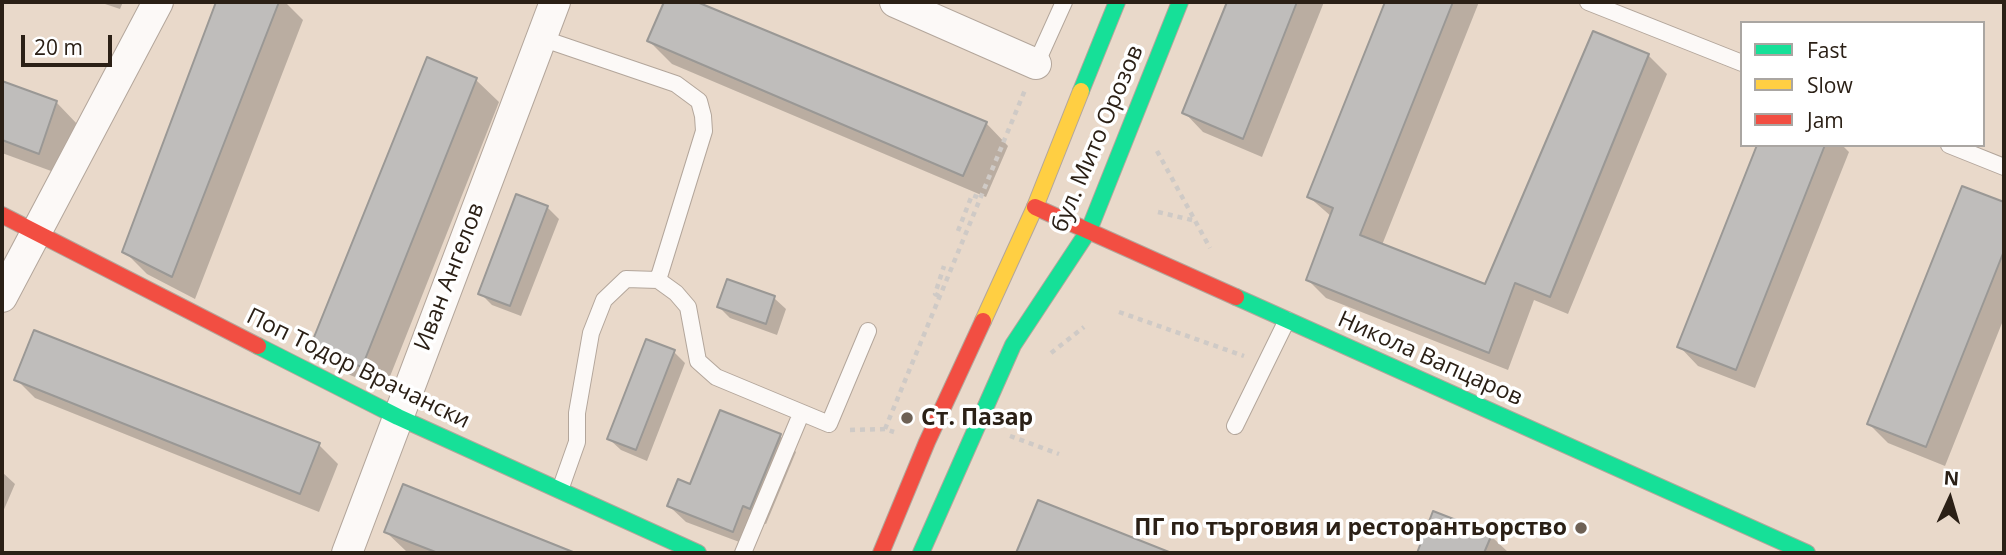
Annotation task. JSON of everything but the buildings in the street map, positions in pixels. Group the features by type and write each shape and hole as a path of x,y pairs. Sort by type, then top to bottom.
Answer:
{"street":[{"path":"2,297 158,2"},
{"name":"Иван Ангелов","path":"346,553 555,2"},
{"path":"895,2 1036,64"},
{"name":"бул. Мито Орозов","path":"881,553 927,442 1035,207 1117,2"},
{"name":"бул. Мито Орозов","path":"921,553 1013,345 1089,230 1180,2"},
{"name":"Никола Вапцаров","path":"1035,207 1807,553"},
{"name":"Поп Тодор Врачански","path":"2,215 398,416 698,553"}],"lane":[{"path":"1036,64 1064,2"},
{"path":"1588,2 1740,62"},
{"path":"541,38 676,84 699,101 704,131 658,280"},
{"path":"1954,147 2004,167"},
{"path":"560,490 577,442 577,413 591,333 604,300 626,279 658,280 676,293 688,307 698,361 716,377 829,424 868,331"},
{"path":"1235,426 1287,320"},
{"path":"743,553 801,414"}],"path":[{"path":"829,424 862,431 885,429 1036,64"},
{"path":"1156,141 1157,154 1213,254"},
{"path":"958,231 972,195 980,198"},
{"path":"1158,212 1196,221"},
{"path":"939,296 935,294 944,265"},
{"path":"1119,312 1265,364"},
{"path":"1052,352 1084,327"},
{"path":"978,425 1059,454"}],"traffic: fast":[{"path":"1081,91 1117,2"},
{"path":"921,553 1013,345 1089,230 1180,2"},
{"path":"1236,297 1807,553"},
{"path":"258,346 398,417 698,553"}],"traffic: slow":[{"path":"983,321 1035,207 1081,91"}],"traffic: jam":[{"path":"1035,207 1236,297"},
{"path":"2,215 258,346"},
{"path":"881,553 927,442 983,321"}],"place":[{"name":"Ст. Пазар","path":"907,418"},
{"name":"ПГ по търговия и ресторантьорство","path":"1581,528"}]}
